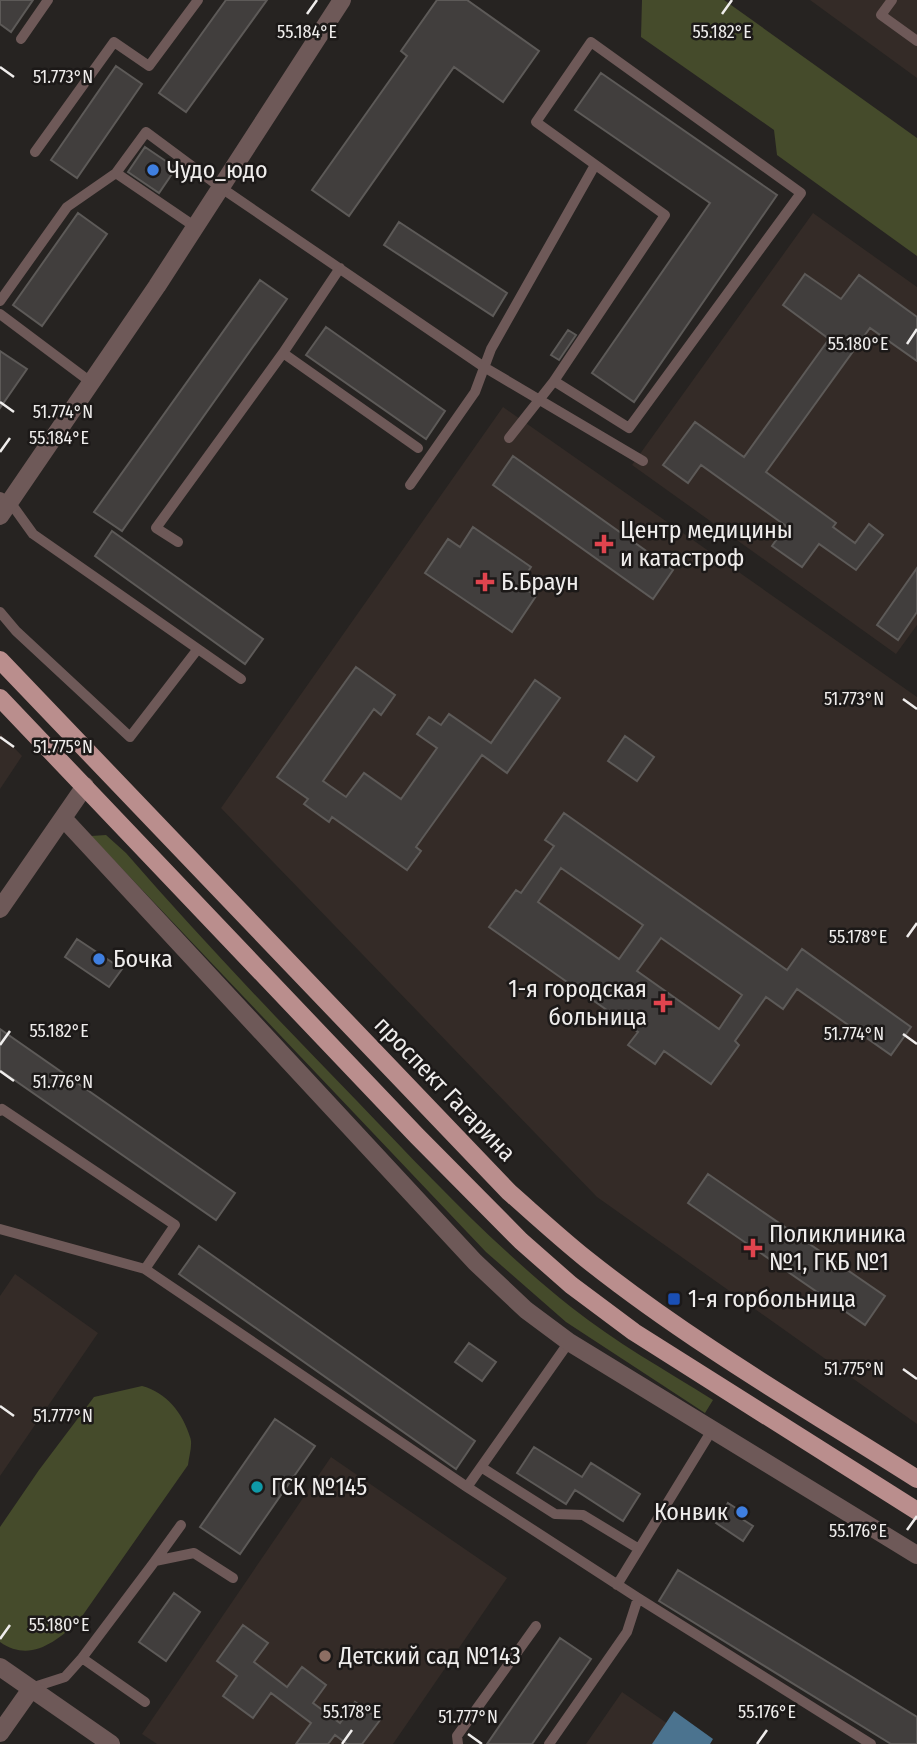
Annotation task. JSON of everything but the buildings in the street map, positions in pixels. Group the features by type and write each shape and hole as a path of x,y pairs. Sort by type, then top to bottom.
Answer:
{"main road":[{"name":"проспект Гагарина","path":"0,660 509,1192 584,1258 664,1317 917,1479"},
{"path":"0,698 417,1136 521,1241 571,1285 635,1332 917,1511"}],"street":[{"path":"3,505 92,383 342,0"},
{"path":"0,909 85,786"},
{"path":"63,818 475,1262 526,1310 569,1342 917,1555"},
{"path":"0,1667 111,1744"},
{"path":"0,1733 31,1689"}],"lane":[{"path":"21,39 48,0"},
{"path":"36,152 114,42 149,66 198,0"},
{"path":"892,0 881,15 917,41"},
{"path":"509,438 554,381 665,215 536,122 591,42 802,193 629,428 554,381"},
{"path":"0,301 67,207 116,173 146,132 220,187 484,367 643,461"},
{"path":"410,485 475,392 491,349 595,165"},
{"path":"116,173 194,226"},
{"path":"178,542 156,528 283,353 340,268"},
{"path":"0,314 92,383"},
{"path":"283,353 418,448"},
{"path":"3,505 33,534 241,679"},
{"path":"0,612 16,631 130,737 198,650"},
{"path":"0,1111 2,1109 175,1225 145,1269"},
{"path":"0,1228 145,1269 467,1487 617,1585 871,1744"},
{"path":"467,1487 569,1342"},
{"path":"617,1585 712,1430"},
{"path":"481,1467 555,1514 583,1515 639,1549"},
{"path":"31,1689 65,1677 181,1525"},
{"path":"155,1561 194,1553 233,1578"},
{"path":"549,1744 628,1632 638,1598"},
{"path":"458,1744 457,1736 536,1626"},
{"path":"82,1658 145,1702"}],"shaded area":[{"path":"810,0 917,0 917,78"},
{"path":"813,213 917,287 917,625 896,654 632,465"},
{"name":"1-я городская больница","path":"503,407 917,697 917,1424 597,1197 221,808"},
{"path":"0,733 22,756 0,789"},
{"path":"15,1274 98,1333 0,1476 0,1296"},
{"name":"Детский сад №143","path":"331,1457 507,1578 393,1744 157,1744 142,1734"},
{"path":"622,1692 697,1744 586,1744"}],"green space":[{"path":"642,0 724,0 917,138 917,256 777,155 774,130 641,37"},
{"path":"106,835 126,853 298,1040 487,1234 588,1320 713,1400 705,1413 566,1322 486,1252 91,836"},
{"path":"142,1386 166,1398 183,1420 191,1440 188,1465 78,1622 42,1647 22,1651 11,1648 0,1642 0,1527 94,1397"}],"water":[{"path":"674,1711 713,1739 710,1744 652,1744"}],"place":[{"name":"Чудо_юдо","path":"153,170"},
{"name":"Центр медицины и катастроф","path":"604,544"},
{"name":"Б.Браун","path":"485,582"},
{"name":"Бочка","path":"99,959"},
{"name":"1-я городская больница","path":"663,1003"},
{"name":"Поликлиника №1, ГКБ №1","path":"753,1248"},
{"name":"1-я горбольница","path":"674,1299"},
{"name":"ГСК №145","path":"257,1487"},
{"name":"Конвик","path":"742,1512"},
{"name":"Детский сад №143","path":"325,1656"}]}
